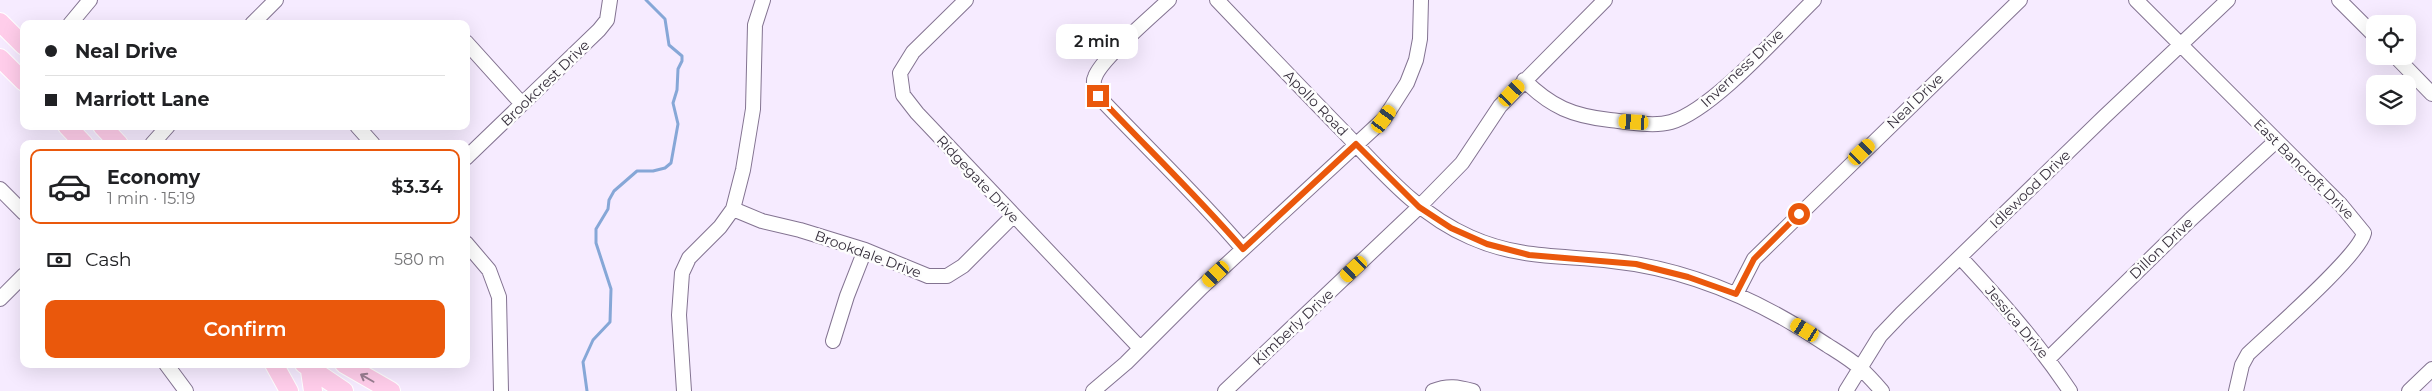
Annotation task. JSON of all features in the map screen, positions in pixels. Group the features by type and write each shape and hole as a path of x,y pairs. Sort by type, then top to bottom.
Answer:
{"main road":[{"path":"0,22 20,42"},
{"path":"0,58 20,78"},
{"path":"71,130 80,140"},
{"path":"106,130 114,140"},
{"path":"276,368 289,391"},
{"path":"308,368 313,391"},
{"path":"311,368 337,389"},
{"path":"331,368 337,389"},
{"path":"350,368 368,380 391,391"}],"street":[{"path":"73,20 90,0"},
{"path":"257,20 276,0"},
{"name":"Brookcrest Drive","path":"470,154 599,30 608,20 610,0"},
{"path":"684,391 679,314 682,273 689,258 720,227 732,209 743,170 753,109 755,25 763,0"},
{"name":"Ridgegate Drive","path":"966,0 913,52 900,72 903,95 917,113 1013,216 1140,348"},
{"path":"1169,0 1113,53 1095,77 1094,88 1098,96 1217,219 1243,249"},
{"name":"Apollo Road","path":"1217,0 1419,207 1463,234 1510,251 1558,258 1636,264 1688,277 1736,294 1785,318 1860,367 1882,391"},
{"path":"1093,391 1384,119 1407,83 1420,39 1421,0"},
{"name":"Kimberly Drive","path":"1224,391 1419,207 1462,163 1500,106 1605,0"},
{"name":"Inverness Drive","path":"1524,80 1541,97 1566,112 1592,118 1645,123 1670,122 1696,110 1718,93 1814,0"},
{"name":"Neal Drive","path":"1736,294 1754,259 2020,0"},
{"name":"East Bancroft Drive","path":"2136,0 2341,205 2364,233 2362,242 2328,278 2248,354 2242,365 2236,391"},
{"name":"Idlewood Drive","path":"1846,391 1880,336 2228,0"},
{"path":"2339,0 2366,27"},
{"path":"470,46 522,104"},
{"path":"2404,65 2432,94"},
{"path":"156,140 164,130"},
{"path":"361,130 369,140"},
{"name":"Dillon Drive","path":"2048,358 2190,220 2276,141"},
{"path":"0,189 20,209"},
{"name":"Brookdale Drive","path":"732,209 762,221 800,230 865,250 928,276 947,276 963,266 1013,216"},
{"path":"470,248 489,270 498,297 501,391"},
{"path":"834,341 847,296 865,250"},
{"name":"Jessica Drive","path":"1960,257 2005,305 2048,358 2070,391"},
{"path":"0,299 20,280"},
{"path":"169,368 186,391"},
{"path":"2409,391 2432,369"},
{"path":"1433,391 1445,386 1472,391"}],"waterway":[{"path":"587,391 583,362 593,340 610,322 611,289 596,243 596,229 608,209 609,200 614,191 637,171 653,171 665,168 671,163 678,124 673,103 682,56 669,45 665,19 646,0"}],"route":[{"path":"1098,96 1217,219 1243,249 1356,144 1419,207 1451,228 1487,244 1529,255 1636,264 1688,277 1736,294 1746,271 1754,259 1799,214"}]}
